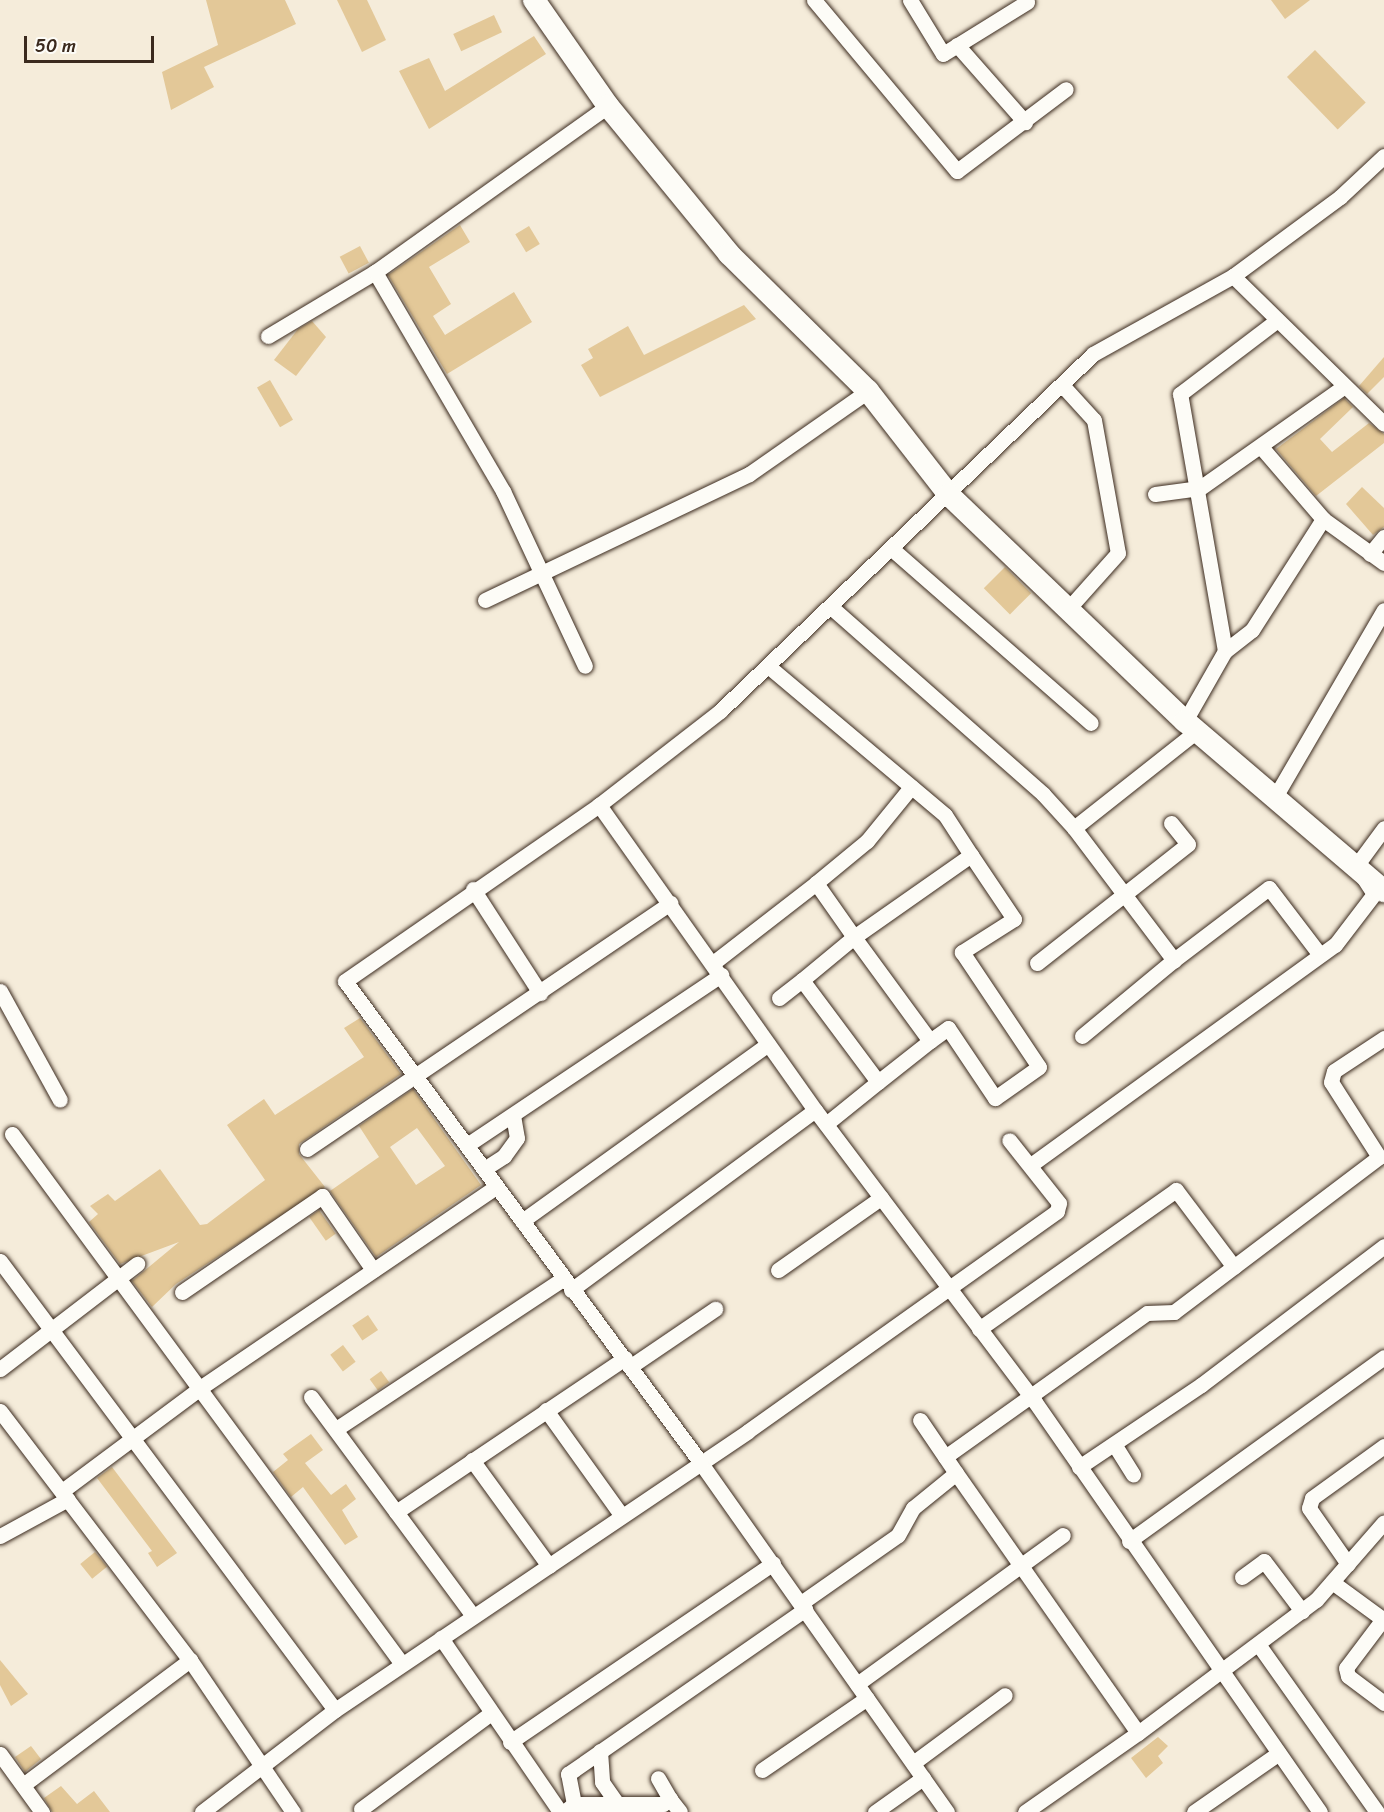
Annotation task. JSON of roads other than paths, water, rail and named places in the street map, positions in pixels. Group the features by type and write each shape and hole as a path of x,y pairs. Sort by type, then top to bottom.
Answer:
{"street":[{"path":"534,0 608,106 729,254 868,391 948,495 1191,726 1384,891"},
{"path":"813,0 957,171 1066,89"},
{"path":"910,0 943,54 1026,2"},
{"path":"957,45 1025,122"},
{"path":"268,336 375,272 608,106"},
{"path":"947,1812 773,1563 628,1362 567,1284 468,1145 345,981 473,889 599,805 768,666 1093,354 1233,276 1340,197 1384,156"},
{"path":"375,272 543,569 585,666"},
{"path":"1233,276 1343,387 1384,424"},
{"path":"1225,651 1200,488 1180,394 1276,321"},
{"path":"1062,385 1094,420 1118,553 1068,609"},
{"path":"1155,494 1200,488 1262,448 1343,387"},
{"path":"485,600 543,569 749,474 868,391"},
{"path":"1262,448 1323,519 1384,563"},
{"path":"1074,828 1191,726 1225,651 1252,630 1323,519"},
{"path":"1370,554 1384,537"},
{"path":"892,549 1091,723"},
{"path":"831,607 1043,794 1074,828 1174,960"},
{"path":"1275,797 1384,610"},
{"path":"768,666 945,815 1014,919 962,952 1039,1067 995,1098 948,1028 826,1124"},
{"path":"468,1145 717,969 867,842 911,787"},
{"path":"599,805 671,903 815,1110 949,1284 979,1329 1032,1398 1320,1812"},
{"path":"1037,963 1188,844 1171,823"},
{"path":"1356,866 1384,828"},
{"path":"779,998 854,937 971,855"},
{"path":"1032,1164 1320,955 1374,894 1356,866"},
{"path":"816,883 930,1041"},
{"path":"1082,1036 1174,960 1269,888 1320,955"},
{"path":"473,889 540,993"},
{"path":"307,1149 417,1077 671,903"},
{"path":"802,980 878,1082"},
{"path":"0,991 60,1100"},
{"path":"945,1457 1032,1398 1147,1313 1174,1312 1382,1159 1331,1082 1334,1071 1384,1038"},
{"path":"522,1221 768,1044"},
{"path":"336,1430 567,1284 815,1110"},
{"path":"484,1169 504,1156 517,1138 513,1115"},
{"path":"12,1134 402,1664"},
{"path":"202,1812 335,1710 701,1463 949,1284 1057,1211 1059,1203 1032,1164 1009,1140"},
{"path":"0,1536 65,1495 200,1388 496,1187"},
{"path":"979,1329 1176,1190 1234,1267"},
{"path":"182,1292 322,1196 373,1270"},
{"path":"778,1270 881,1198"},
{"path":"1080,1467 1384,1246"},
{"path":"0,1262 335,1710"},
{"path":"0,1369 137,1264"},
{"path":"396,1512 546,1410 715,1310"},
{"path":"1129,1540 1384,1357"},
{"path":"311,1397 473,1616"},
{"path":"546,1410 622,1516"},
{"path":"0,1411 190,1660 293,1812"},
{"path":"920,1420 1138,1733"},
{"path":"1114,1444 1133,1474"},
{"path":"1348,1564 1309,1508 1312,1498 1384,1446"},
{"path":"472,1460 549,1566"},
{"path":"566,1809 568,1774 898,1536 913,1508 956,1473"},
{"path":"1025,1812 1138,1733 1302,1611 1381,1532"},
{"path":"857,1684 1063,1534"},
{"path":"1242,1577 1264,1561 1302,1611"},
{"path":"510,1742 773,1563"},
{"path":"1332,1582 1384,1619 1346,1668 1348,1676 1384,1703"},
{"path":"441,1638 510,1742 566,1809"},
{"path":"1258,1644 1377,1812"},
{"path":"23,1785 190,1660"},
{"path":"913,1763 1005,1695"},
{"path":"762,1770 867,1698"},
{"path":"361,1809 490,1714"},
{"path":"600,1751 602,1782 619,1806"},
{"path":"1194,1812 1279,1753"},
{"path":"0,1754 42,1812"},
{"path":"658,1778 680,1812"},
{"path":"875,1812 923,1778"},
{"path":"566,1809 619,1806 670,1799"}]}
